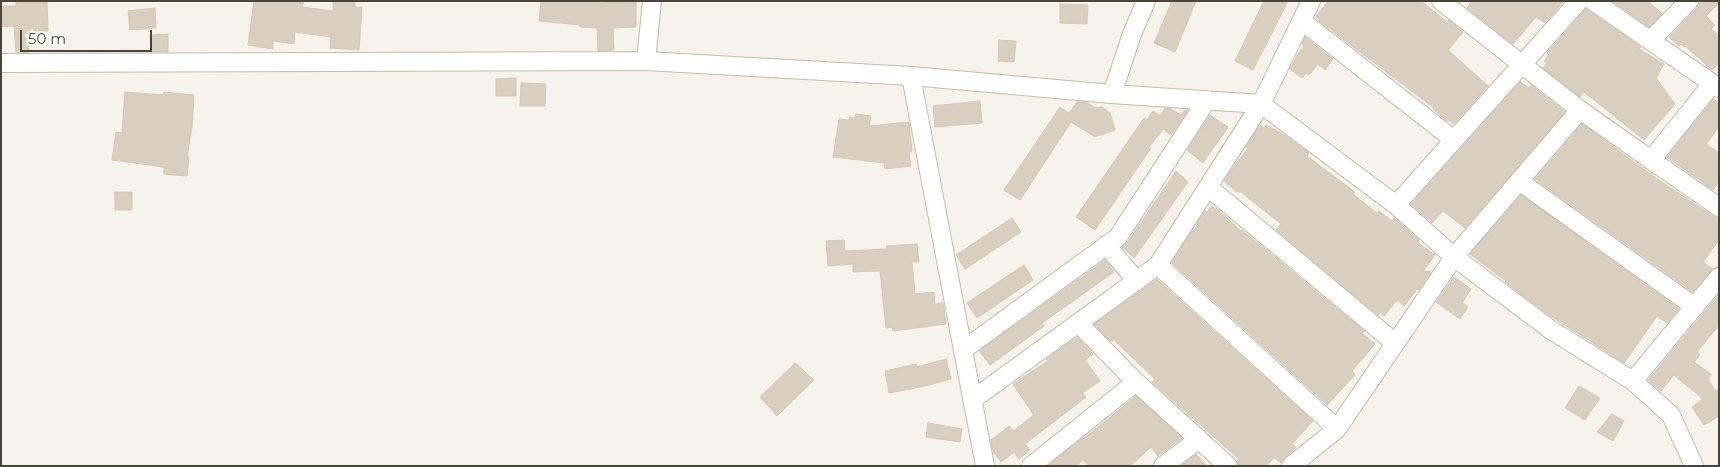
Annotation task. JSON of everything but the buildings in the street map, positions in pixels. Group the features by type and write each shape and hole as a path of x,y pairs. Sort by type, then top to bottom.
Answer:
{"street":[{"path":"646,61 652,1"},
{"path":"1112,94 1132,34 1146,1"},
{"path":"972,400 1158,265 1261,104 1311,1"},
{"path":"1441,1 1580,110 1719,207"},
{"path":"1396,205 1579,1"},
{"path":"1593,1 1717,87 1651,160"},
{"path":"1651,40 1689,1"},
{"path":"1302,22 1454,140"},
{"path":"1,63 646,61 911,76 1112,94 1261,104 1396,205 1454,257 1551,330 1633,381 1671,416 1694,466"},
{"path":"911,76 985,466"},
{"path":"963,350 1118,237 1207,100"},
{"path":"1291,466 1337,429 1454,257 1580,110"},
{"path":"1519,181 1695,307"},
{"path":"1208,187 1395,343"},
{"path":"1106,245 1136,280"},
{"path":"1158,265 1337,429"},
{"path":"1633,381 1719,277"},
{"path":"1078,323 1136,382 1228,466"},
{"path":"1031,466 1136,382"},
{"path":"1164,466 1199,439"}]}
